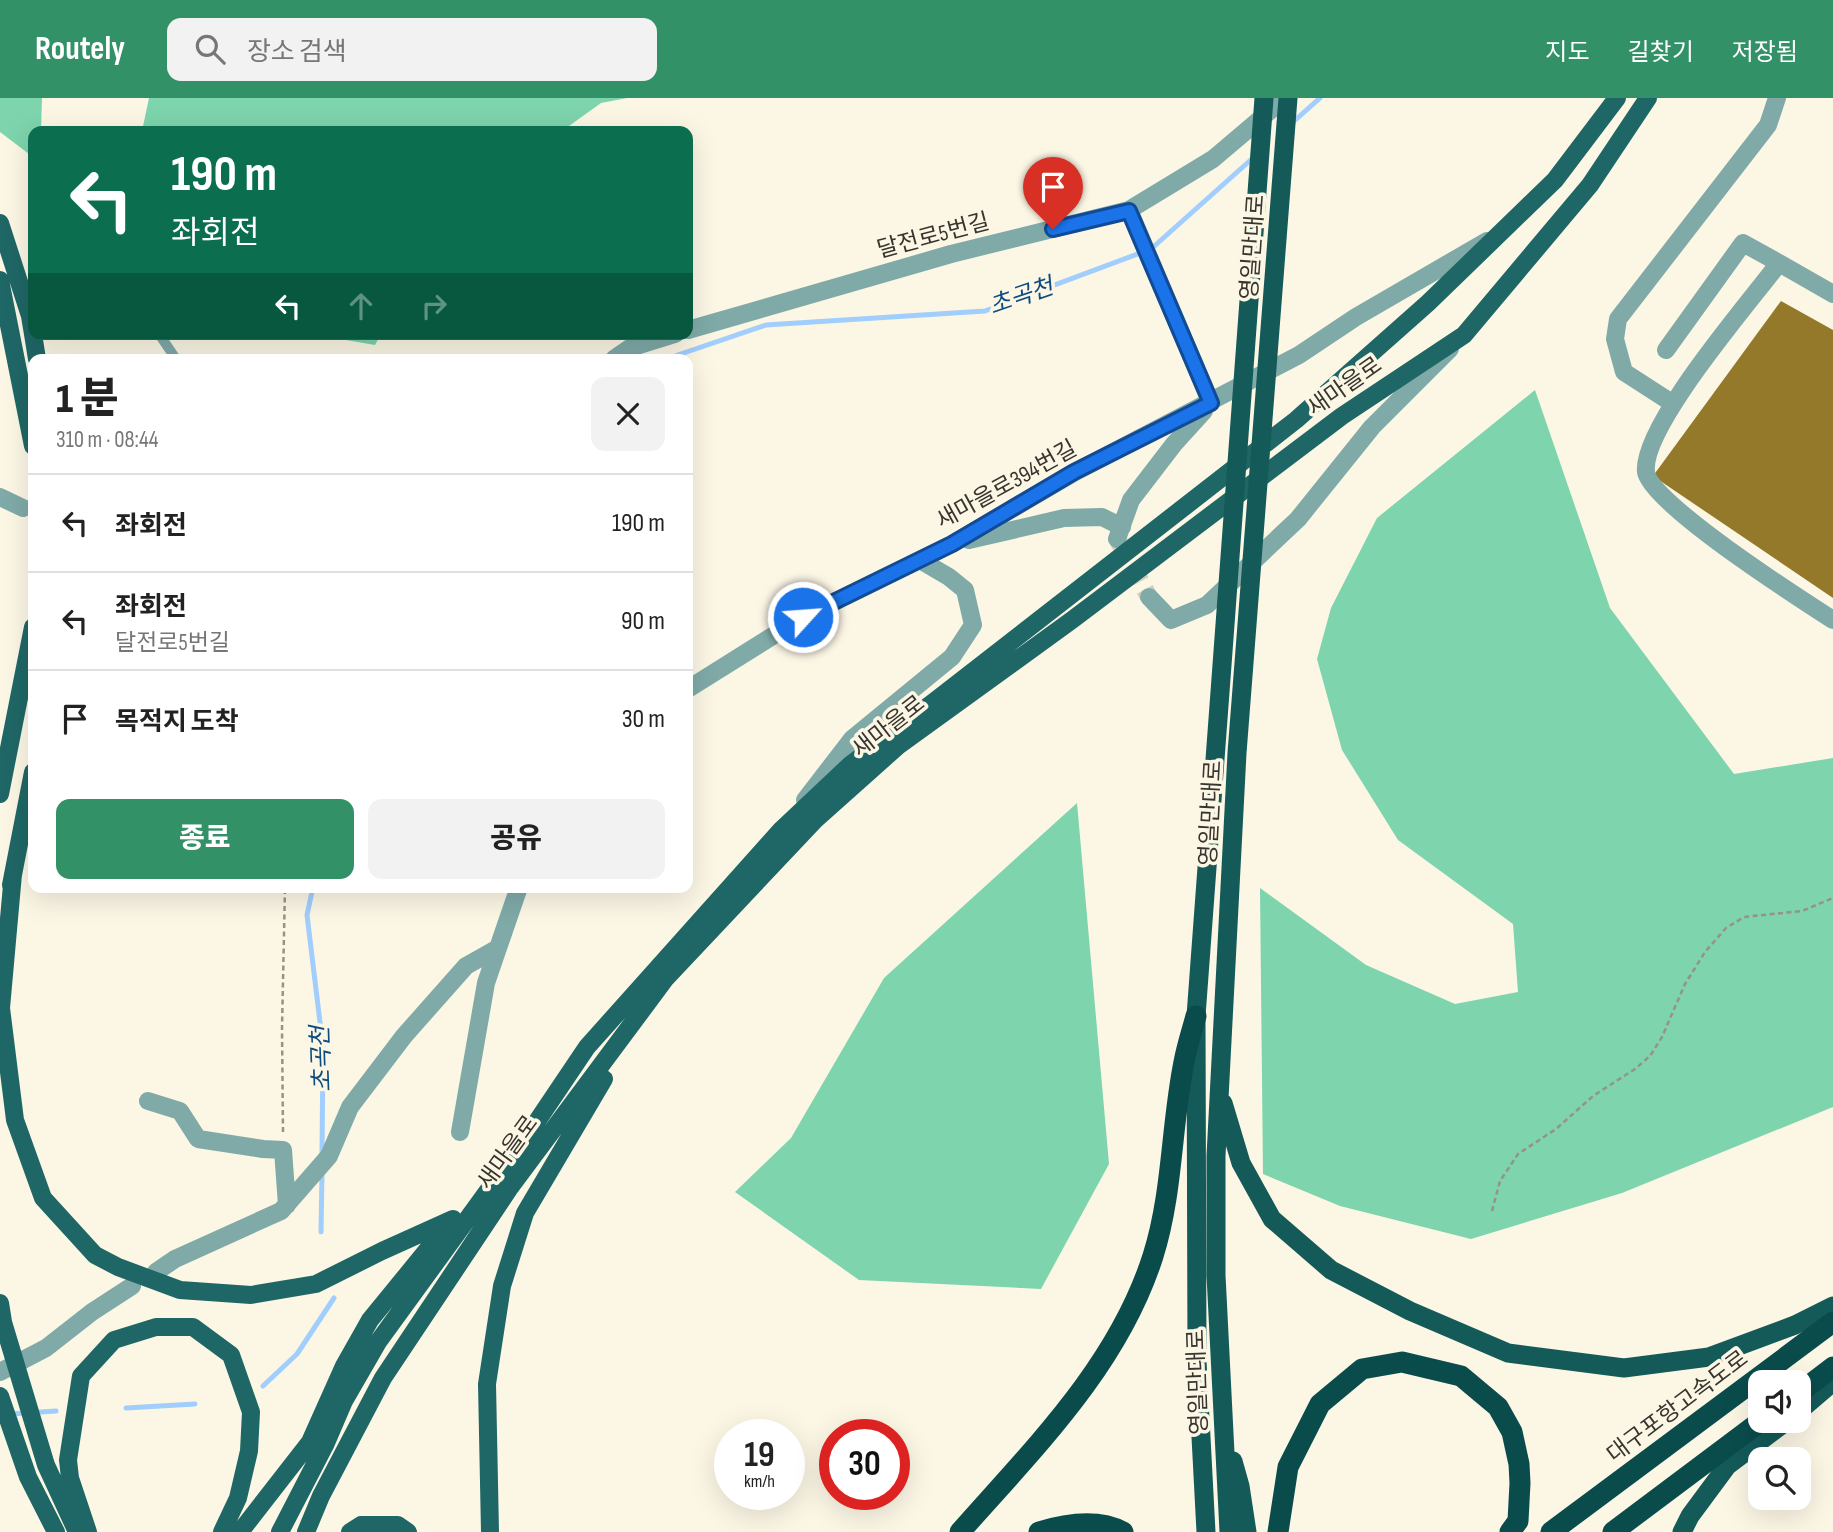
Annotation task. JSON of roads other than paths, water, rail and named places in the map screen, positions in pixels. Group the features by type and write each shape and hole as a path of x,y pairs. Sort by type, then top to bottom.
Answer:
{"highway":[{"name":"영일만대로","path":"1206,1532 1197,1361 1196,1016 1264,98"},
{"name":"영일만대로","path":"1229,1532 1216,1275 1216,1156 1237,753 1286,98"},
{"path":"960,1532 1064,1414 1092,1376 1129,1312 1153,1256 1165,1205 1184,1062 1196,1016"},
{"path":"1219,1090 1241,1163 1272,1219 1331,1270 1410,1311 1508,1353 1624,1368 1709,1357 1795,1325 1833,1306"},
{"name":"대구포항고속도로","path":"1551,1532 1833,1322"},
{"path":"1278,1532 1288,1467 1320,1404 1362,1369 1402,1362 1461,1376 1498,1407 1512,1432 1519,1464 1518,1521 1510,1532"},
{"path":"1811,1384 1833,1367"},
{"path":"1811,1401 1833,1382"},
{"path":"1223,1428 1240,1486 1247,1532"},
{"path":"1613,1532 1748,1431"},
{"path":"1682,1532 1690,1516 1727,1466 1771,1433"},
{"path":"1039,1532 1089,1523 1123,1532"}],"main road":[{"name":"새마을로","path":"280,1532 326,1443 344,1401 378,1342 519,1148 587,1047 781,830 850,765 1296,420 1428,303 1555,180 1618,98"},
{"name":"새마을로","path":"306,1532 321,1496 383,1377 509,1189 666,978 815,820 898,746 1072,620 1342,416 1464,335 1590,185 1648,98"},
{"path":"0,223 28,310"},
{"path":"0,281 28,421"},
{"path":"0,794 28,652"},
{"path":"0,961 28,798"},
{"path":"13,874 1,1008 15,1120 43,1198 95,1255 118,1267 180,1290 251,1295 316,1284 453,1219"},
{"path":"490,1532 487,1384 506,1274 525,1213 666,978"},
{"path":"240,1532 310,1442 344,1366 370,1320 453,1219 519,1148"},
{"path":"0,1303 46,1465 77,1532"},
{"path":"88,1532 70,1478 68,1460 81,1376 114,1340 156,1328 193,1327 231,1355 251,1412 249,1451 238,1498 222,1532"},
{"path":"0,1396 28,1477 56,1532"},
{"path":"350,1532 361,1525 398,1525 408,1532"}],"street":[{"name":"달전로5번길","path":"693,329 951,254 1129,211 1213,159 1286,98"},
{"path":"1672,403 1624,372 1615,340 1618,319 1768,125 1777,98"},
{"path":"952,544 1064,518 1102,517 1119,533 1131,500 1174,444 1211,403 1129,211"},
{"name":"새마을로394번길","path":"693,686 798,620 952,544 1074,472 1299,355 1356,317 1493,238"},
{"path":"1666,350 1744,243 1833,294"},
{"path":"1779,263 1672,403 1648,450 1646,474 1661,497 1781,588 1833,620"},
{"path":"1149,597 1171,620 1206,604 1298,519 1372,427 1464,335"},
{"path":"621,354 630,348 656,340"},
{"path":"0,497 23,508"},
{"path":"781,830 852,739 953,657 973,625 965,590 920,559"},
{"path":"460,1132 486,983 517,893"},
{"path":"156,1272 175,1259 281,1211 329,1156 350,1107 404,1036 466,966 498,948"},
{"path":"148,1101 180,1111 198,1139 283,1150 287,1205"},
{"path":"0,1372 46,1348 92,1312 132,1286"}],"waterway":[{"name":"초곡천","path":"1293,122 1320,98"},
{"name":"초곡천","path":"681,354 766,325 985,311 1151,249 1254,157"},
{"name":"초곡천","path":"312,893 307,915 323,1047 322,1156"},
{"name":"초곡천","path":"321,1232 322,1173"},
{"path":"263,1386 297,1354 334,1298"},
{"path":"126,1408 195,1404"},
{"path":"10,1414 56,1411"}],"tunnel":[{"path":"1119,542 1149,597"}]}
